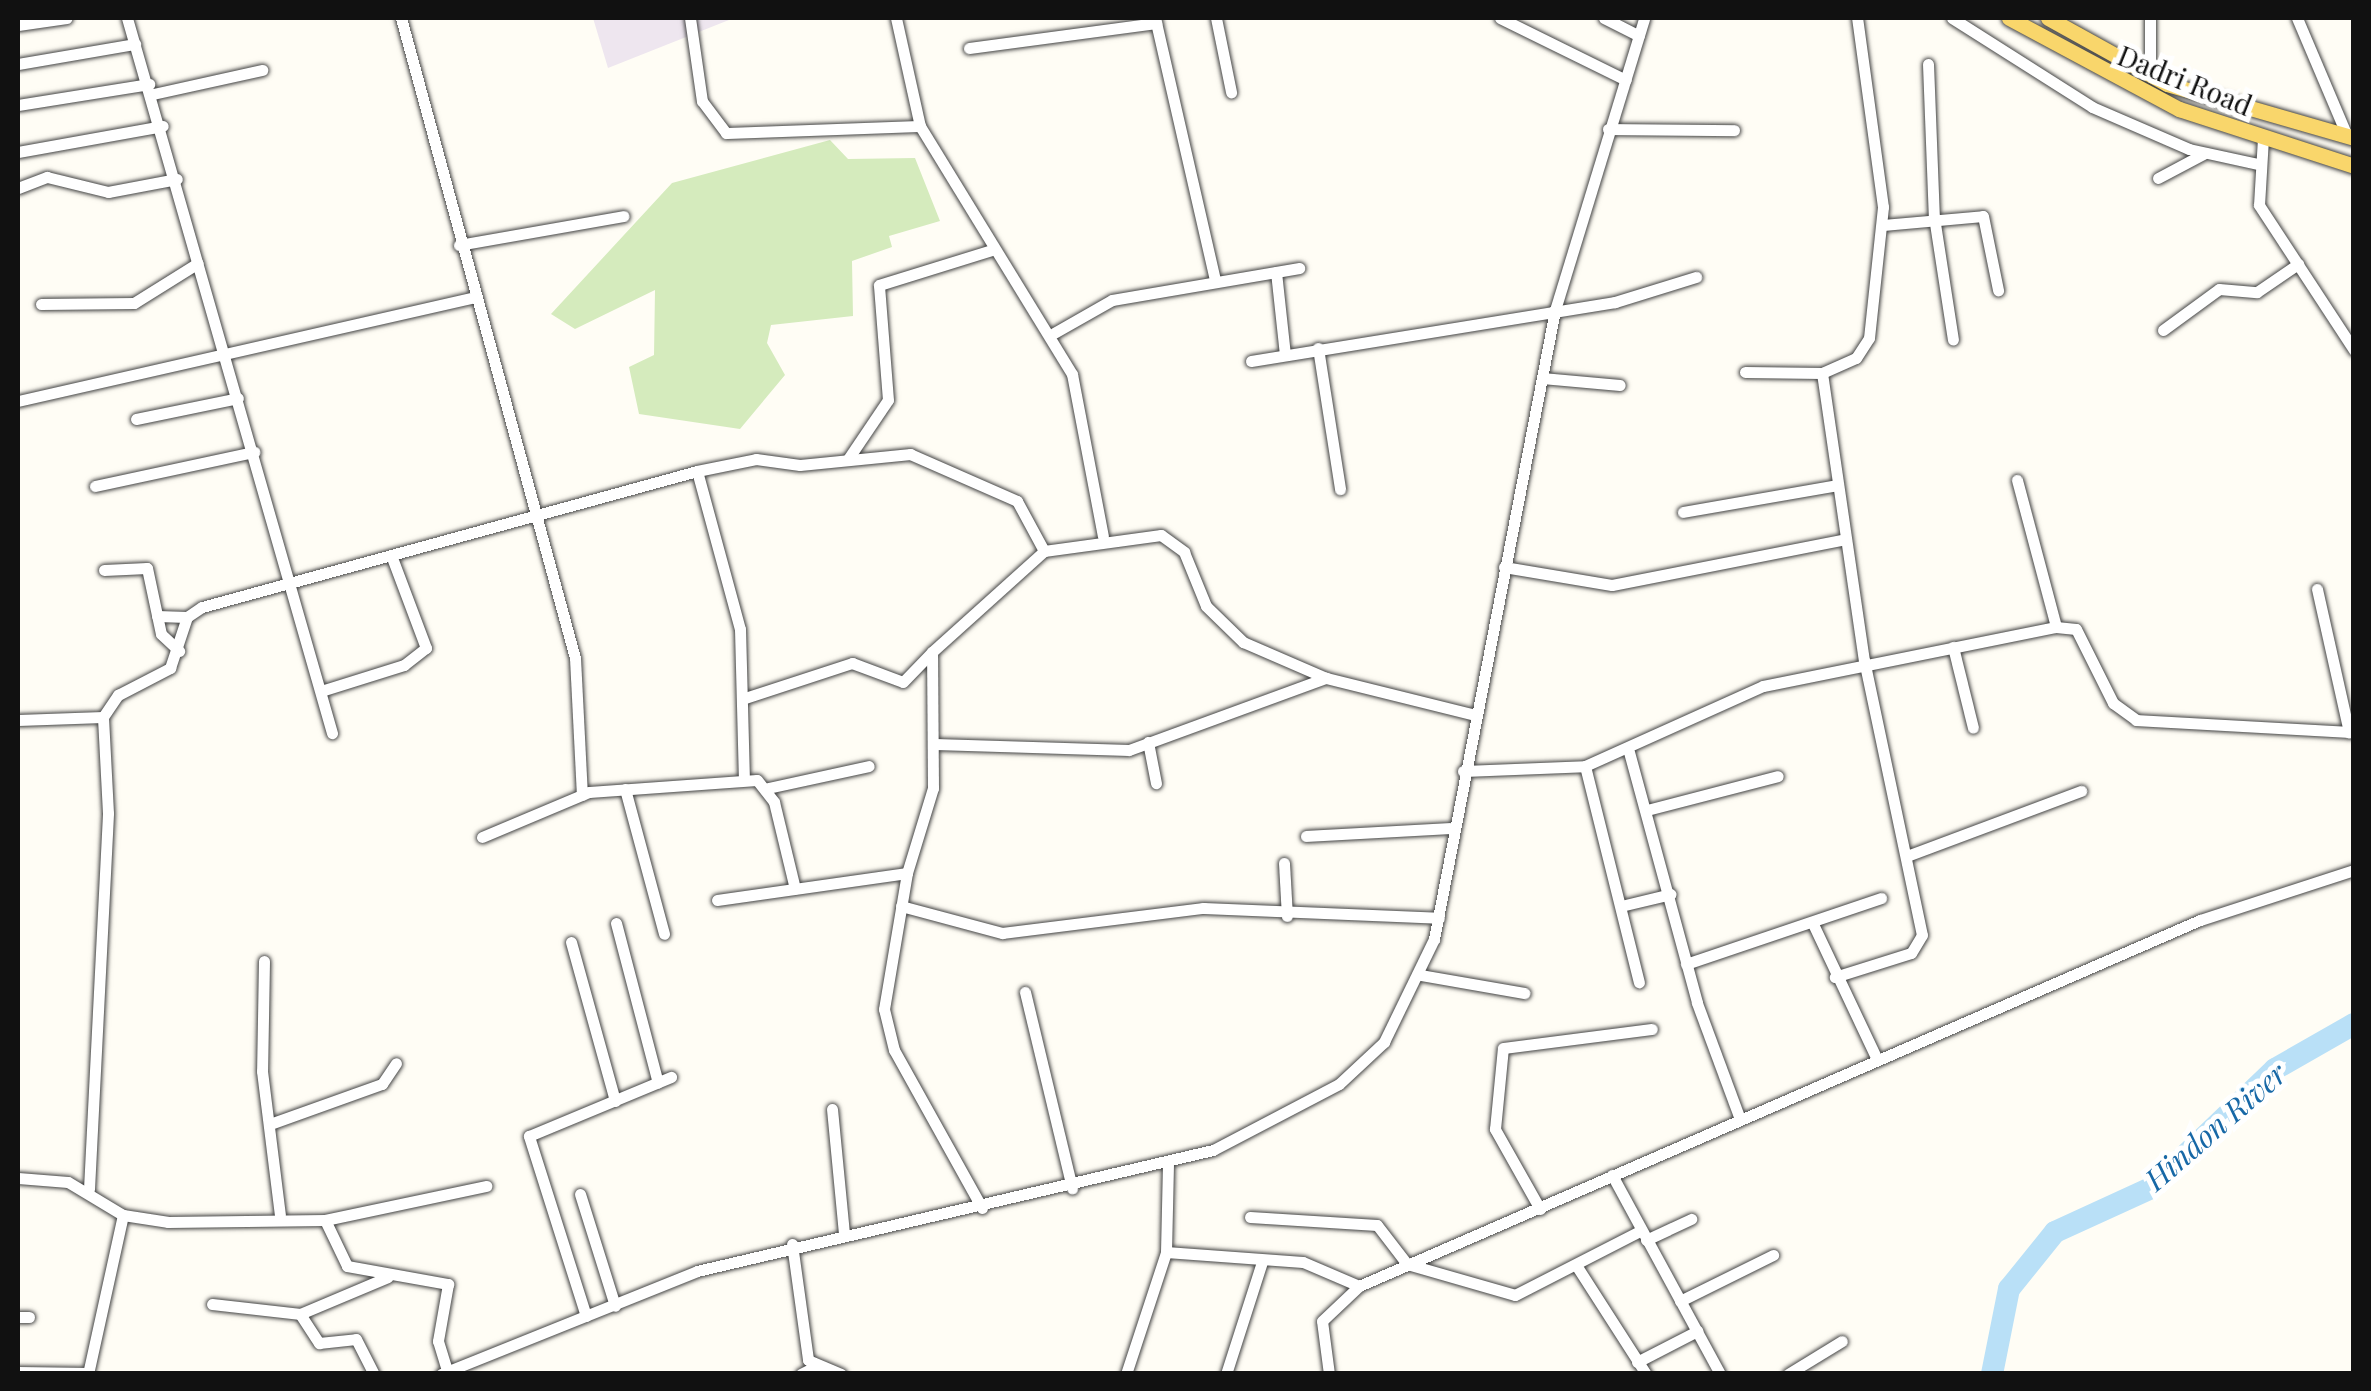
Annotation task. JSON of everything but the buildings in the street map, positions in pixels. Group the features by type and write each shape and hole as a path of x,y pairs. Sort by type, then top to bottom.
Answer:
{"main road":[{"name":"Dadri Road","path":"2009,18 2107,77 2263,138 2354,166"},
{"name":"Dadri Road","path":"2048,18 2150,75 2350,137"}],"street":[{"path":"18,25 67,18"},
{"path":"127,18 163,126 332,732"},
{"path":"401,18 471,298 575,658 582,795"},
{"path":"690,18 702,100 726,133 920,126"},
{"path":"896,18 920,126 994,249 1054,332 1080,407 1103,536"},
{"path":"1216,18 1231,92"},
{"path":"1500,18 1626,80"},
{"path":"1604,18 1640,36"},
{"path":"325,1220 347,1266 448,1284 438,1342 444,1372 586,1316 792,1244 982,1208 1168,1164 1260,1130 1339,1084 1384,1042 1421,974 1439,918 1450,828 1555,310 1644,18"},
{"path":"1745,372 1822,373 1856,358 1869,338 1883,226 1858,18"},
{"path":"1952,18 2092,106 2205,153 2258,164"},
{"path":"2150,18 2150,75"},
{"path":"2298,18 2350,137"},
{"path":"969,48 1155,20 1215,279"},
{"path":"18,64 136,44"},
{"path":"1928,64 1934,216 1953,340"},
{"path":"18,106 262,70"},
{"path":"18,143 18,152 163,126"},
{"path":"1608,129 1734,130"},
{"path":"2263,138 2258,164 2259,205 2354,350"},
{"path":"2158,178 2205,153"},
{"path":"18,188 47,177 108,192 177,179"},
{"path":"459,245 623,216"},
{"path":"1883,226 1934,216 1984,216 1998,290"},
{"path":"848,459 888,400 879,285 994,249"},
{"path":"41,304 134,303 198,262"},
{"path":"2164,330 2218,289 2257,292 2298,264"},
{"path":"1054,332 1112,300 1215,279 1299,268"},
{"path":"1276,272 1284,355"},
{"path":"1251,361 1555,310 1696,278"},
{"path":"18,400 471,298"},
{"path":"1318,348 1340,488"},
{"path":"1822,373 1864,660 1907,856 1920,946 1835,977"},
{"path":"1542,378 1620,385"},
{"path":"136,419 238,398"},
{"path":"95,486 254,452"},
{"path":"158,616 186,617 391,554 536,522 697,471 756,459 910,454 973,475 1017,501 1044,551"},
{"path":"697,471 740,629 746,698 744,780"},
{"path":"2017,480 2056,626"},
{"path":"1682,512 1837,485"},
{"path":"746,698 852,663 903,682 1044,551 1103,536 1172,540 1228,633 1326,678 1475,715"},
{"path":"1504,567 1612,585 1846,539"},
{"path":"321,692 424,652 391,554"},
{"path":"104,570 147,568 163,640 178,651"},
{"path":"1463,771 1585,766 1629,752 1763,686 1864,660 2056,626 2076,629 2112,703 2136,720 2351,732 2316,589"},
{"path":"89,1189 108,813 103,716 118,696 159,679 178,651 186,617"},
{"path":"1954,646 1973,728"},
{"path":"932,652 933,788 907,873 886,1029 982,1208"},
{"path":"935,744 1114,752 1326,678"},
{"path":"18,720 103,716"},
{"path":"1148,742 1156,783"},
{"path":"1629,752 1671,894 1686,964 1740,1119"},
{"path":"482,836 582,795 744,780 768,788 868,766"},
{"path":"1585,766 1640,982"},
{"path":"1647,810 1778,776"},
{"path":"768,788 795,889"},
{"path":"625,790 664,934"},
{"path":"1907,856 2081,791"},
{"path":"1306,836 1450,828"},
{"path":"1284,863 1287,916"},
{"path":"1327,1372 1322,1321 1359,1286 1876,1057 2200,920 2354,870"},
{"path":"717,900 907,873"},
{"path":"1620,906 1671,894"},
{"path":"1686,964 1814,926 1882,898"},
{"path":"901,906 1002,932 1160,910 1439,918"},
{"path":"586,1316 526,1143 665,1080 616,923"},
{"path":"1814,926 1876,1057"},
{"path":"570,942 615,1101"},
{"path":"264,960 270,1124 280,1216"},
{"path":"1421,974 1524,992"},
{"path":"1025,992 1072,1188"},
{"path":"1540,1209 1495,1129 1503,1048 1652,1028"},
{"path":"270,1124 374,1088 396,1063"},
{"path":"832,1109 844,1234"},
{"path":"1132,1372 1166,1252 1168,1164"},
{"path":"1612,1175 1720,1374"},
{"path":"18,1178 89,1189 123,1215 168,1222 280,1216 325,1220 486,1186"},
{"path":"580,1194 615,1306"},
{"path":"18,1372 88,1373 123,1215"},
{"path":"1250,1217 1377,1225 1407,1264 1516,1295 1643,1235 1691,1220"},
{"path":"792,1244 815,1367"},
{"path":"1166,1252 1337,1270 1359,1286"},
{"path":"1680,1302 1773,1254"},
{"path":"1226,1374 1262,1262"},
{"path":"1576,1265 1646,1374"},
{"path":"212,1304 300,1314 391,1276"},
{"path":"300,1314 319,1344 356,1339 374,1374"},
{"path":"1637,1362 1696,1331"},
{"path":"1788,1374 1842,1341"},
{"path":"802,1374 815,1367 841,1374"}],"shaded area":[{"path":"593,18 734,18 608,68"}],"green space":[{"path":"830,140 848,159 915,158 940,221 889,236 892,247 852,261 853,316 771,325 767,343 785,375 740,429 639,414 629,367 654,355 655,290 575,329 551,314 672,183"}],"waterway":[{"name":"Hindon River","path":"1992,1374 2009,1289 2055,1232 2151,1188 2275,1069 2354,1024"}]}
